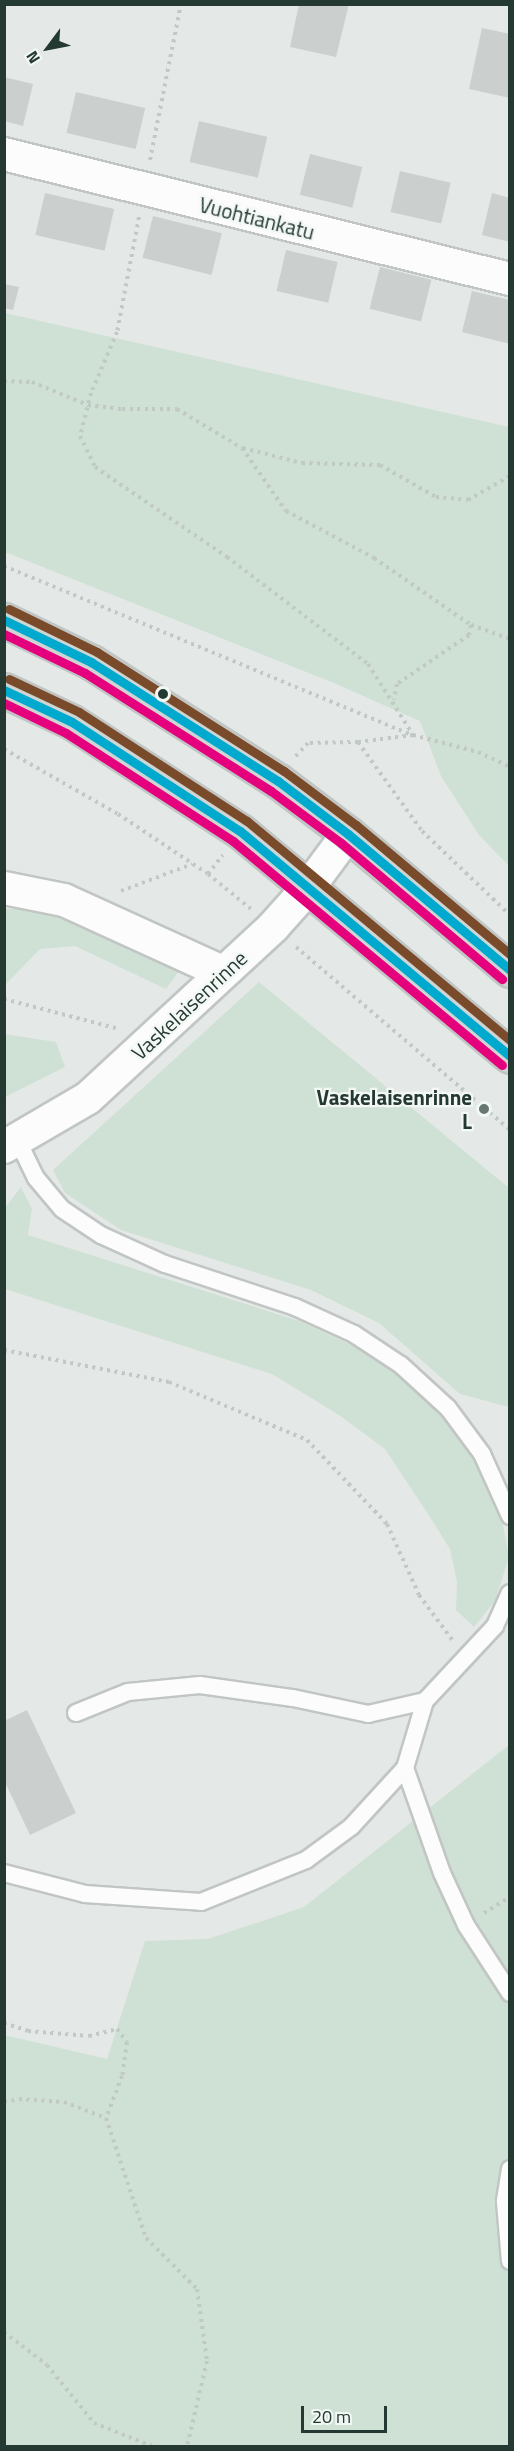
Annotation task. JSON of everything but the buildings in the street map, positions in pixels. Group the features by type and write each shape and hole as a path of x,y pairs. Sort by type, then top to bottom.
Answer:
{"main road":[{"path":"4,620 91,662 278,781 348,834 510,970"},
{"path":"4,690 72,722 240,831 510,1056"}],"street":[{"name":"Vuohtiankatu","path":"4,154 144,191 510,279"},
{"name":"Vaskelaisenrinne","path":"11,1144 88,1098 154,1038 308,888 348,834"},
{"path":"4,888 64,900 222,972"}],"lane":[{"path":"11,1144 36,1179 62,1209 101,1234 165,1264 295,1307 354,1334 401,1365 448,1408 482,1454 510,1516"},
{"path":"4,1873 85,1894 201,1902 306,1860 351,1827 405,1768 425,1701 495,1626 510,1593"},
{"path":"76,1713 128,1692 200,1685 293,1698 368,1714 425,1701"},
{"path":"405,1768 442,1873 466,1925 510,1993"},
{"path":"510,2169 505,2202 510,2260"}],"path":[{"path":"180,4 117,332 88,405 80,436 95,467 227,556 368,664 394,700 413,735"},
{"path":"4,381 32,382 88,405 122,409 177,409 242,448 302,463 380,465 436,497 468,500 510,476"},
{"path":"242,448 286,511 374,558 471,625 510,639"},
{"path":"4,566 413,735 478,752 510,767"},
{"path":"394,700 397,684 469,635 471,625"},
{"path":"296,756 308,743 358,742 413,735"},
{"path":"358,742 422,831 510,915"},
{"path":"110,893 132,890 193,864"},
{"path":"4,999 154,1038"},
{"path":"4,1350 169,1382 307,1440 387,1524 419,1595 464,1657"},
{"path":"466,1925 510,1897"},
{"path":"4,2023 28,2031 89,2036 117,2029 127,2042 122,2076 106,2118 146,2238 197,2289 207,2361 187,2446"},
{"path":"4,2102 19,2099 64,2102 106,2118"},
{"path":"4,2332 47,2365 94,2423 152,2446"}],"green space":[{"path":"5,313 509,427 509,866 479,835 441,776 420,721 334,683 5,552"},
{"path":"5,909 38,909 179,971 166,989 75,946 40,949 5,985"},
{"path":"259,982 509,1188 509,1407 460,1394 379,1323 311,1290 121,1230 65,1193 53,1170"},
{"path":"4,1034 56,1042 65,1067 5,1097"},
{"path":"21,1187 32,1209 28,1235 299,1321 379,1358 430,1399 478,1467 501,1515 509,1557 495,1601 474,1627 456,1610 457,1581 450,1549 428,1514 385,1449 339,1415 272,1374 5,1289 4,1209"},
{"path":"509,1745 509,2446 5,2446 4,2035 107,2059 145,1941 208,1939 304,1907"}],"transit line":[{"path":"9,609 97,652 284,771 356,825 510,954"},
{"path":"4,620 91,662 278,781 348,834 510,970"},
{"path":"4,634 85,673 271,791 341,843 502,979"},
{"path":"9,679 79,712 247,821 510,1040"},
{"path":"4,690 72,722 240,831 510,1056"},
{"path":"4,703 66,733 233,841 502,1065"}],"place":[{"name":"Vaskelaisenrinne L","path":"484,1109"}]}
